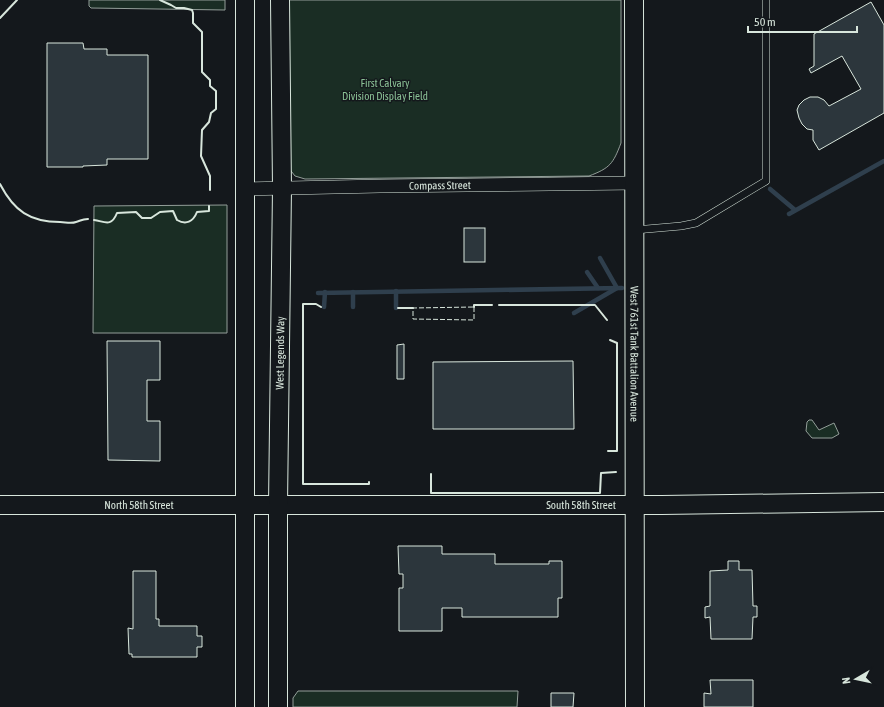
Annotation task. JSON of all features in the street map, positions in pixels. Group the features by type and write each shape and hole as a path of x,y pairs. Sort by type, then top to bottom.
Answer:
{"street":[{"path":"245,0 245,707"},
{"name":"West Legends Way","path":"278,707 278,505 282,188 280,0"},
{"name":"West 761st Tank Battalion Avenue","path":"634,0 635,707"},
{"name":"Compass Street","path":"246,189 380,186 634,184"},
{"name":"South 58th Street","path":"278,505 635,505 884,502"},
{"name":"North 58th Street","path":"0,505 278,505"}],"lane":[{"path":"634,230 681,226 696,223 766,181 766,0"}],"green space":[{"path":"89,0 225,0 225,10 91,8 89,6"},
{"name":"First Calvary Division Display Field","path":"286,0 621,0 621,143 616,156 606,168 589,176 305,179 295,176 288,167"},
{"path":"227,205 227,333 93,333 94,206"},
{"path":"812,420 819,430 834,423 839,434 832,438 812,438 806,431 807,422"},
{"path":"298,691 518,691 517,707 293,707 293,698"}],"building":[{"path":"871,2 884,25 884,113 819,150 813,140 813,130 807,129 799,118 797,110 799,105 810,97 818,97 824,100 829,106 861,89 842,56 811,73 809,69 814,66 814,34"},
{"path":"47,43 83,43 84,49 107,49 107,55 148,55 148,159 107,159 107,165 47,167"},
{"path":"464,228 485,228 485,262 464,262"},
{"path":"107,341 160,341 160,380 147,380 147,421 160,421 160,461 108,460"},
{"path":"404,344 404,379 397,379 397,345"},
{"path":"573,361 574,429 433,429 433,362"},
{"path":"398,546 442,546 442,554 495,554 495,564 549,564 549,561 562,561 562,598 558,598 558,617 462,617 462,608 442,608 442,631 399,631 399,588 403,588 403,574 399,574"},
{"path":"728,561 739,561 739,570 752,570 753,606 757,606 757,617 753,617 752,639 711,639 710,617 705,618 705,607 710,606 710,571 728,570"},
{"path":"133,571 156,571 156,619 159,619 159,626 197,626 197,636 202,636 202,647 197,647 197,657 132,657 132,654 129,654 128,628 133,629"},
{"path":"710,680 753,680 753,707 704,707 704,693 711,694"},
{"path":"551,693 574,693 573,707 551,707"}],"waterway":[{"path":"789,214 884,161"},
{"path":"770,189 795,210"},
{"path":"574,313 617,288 600,258"},
{"path":"587,272 598,288"},
{"path":"318,293 622,288"},
{"path":"396,291 396,308"},
{"path":"324,307 325,292"},
{"path":"353,292 353,307"}],"fence":[{"path":"474,307 474,320 413,319 413,308 474,307"}],"wall":[{"path":"0,18 17,0"},
{"path":"160,0 176,8 192,10 193,23 202,32 202,72 210,80 210,86 216,91 216,109 211,113 209,122 202,130 201,156 210,176 210,190"},
{"path":"0,184 17,208 32,217 40,220 70,223 88,219"},
{"path":"94,220 110,222 115,218 117,213 136,212 142,218 151,218 160,212 173,211 177,220 180,222 189,222 197,212 209,211 209,206"},
{"path":"321,307 316,304 303,304 303,484 369,484 369,482"},
{"path":"474,307 474,305 492,305"},
{"path":"499,305 595,305 607,320"},
{"path":"398,308 413,308"},
{"path":"608,451 617,451 617,343 610,340"},
{"path":"431,474 431,493 600,493 601,473 616,472"}]}
